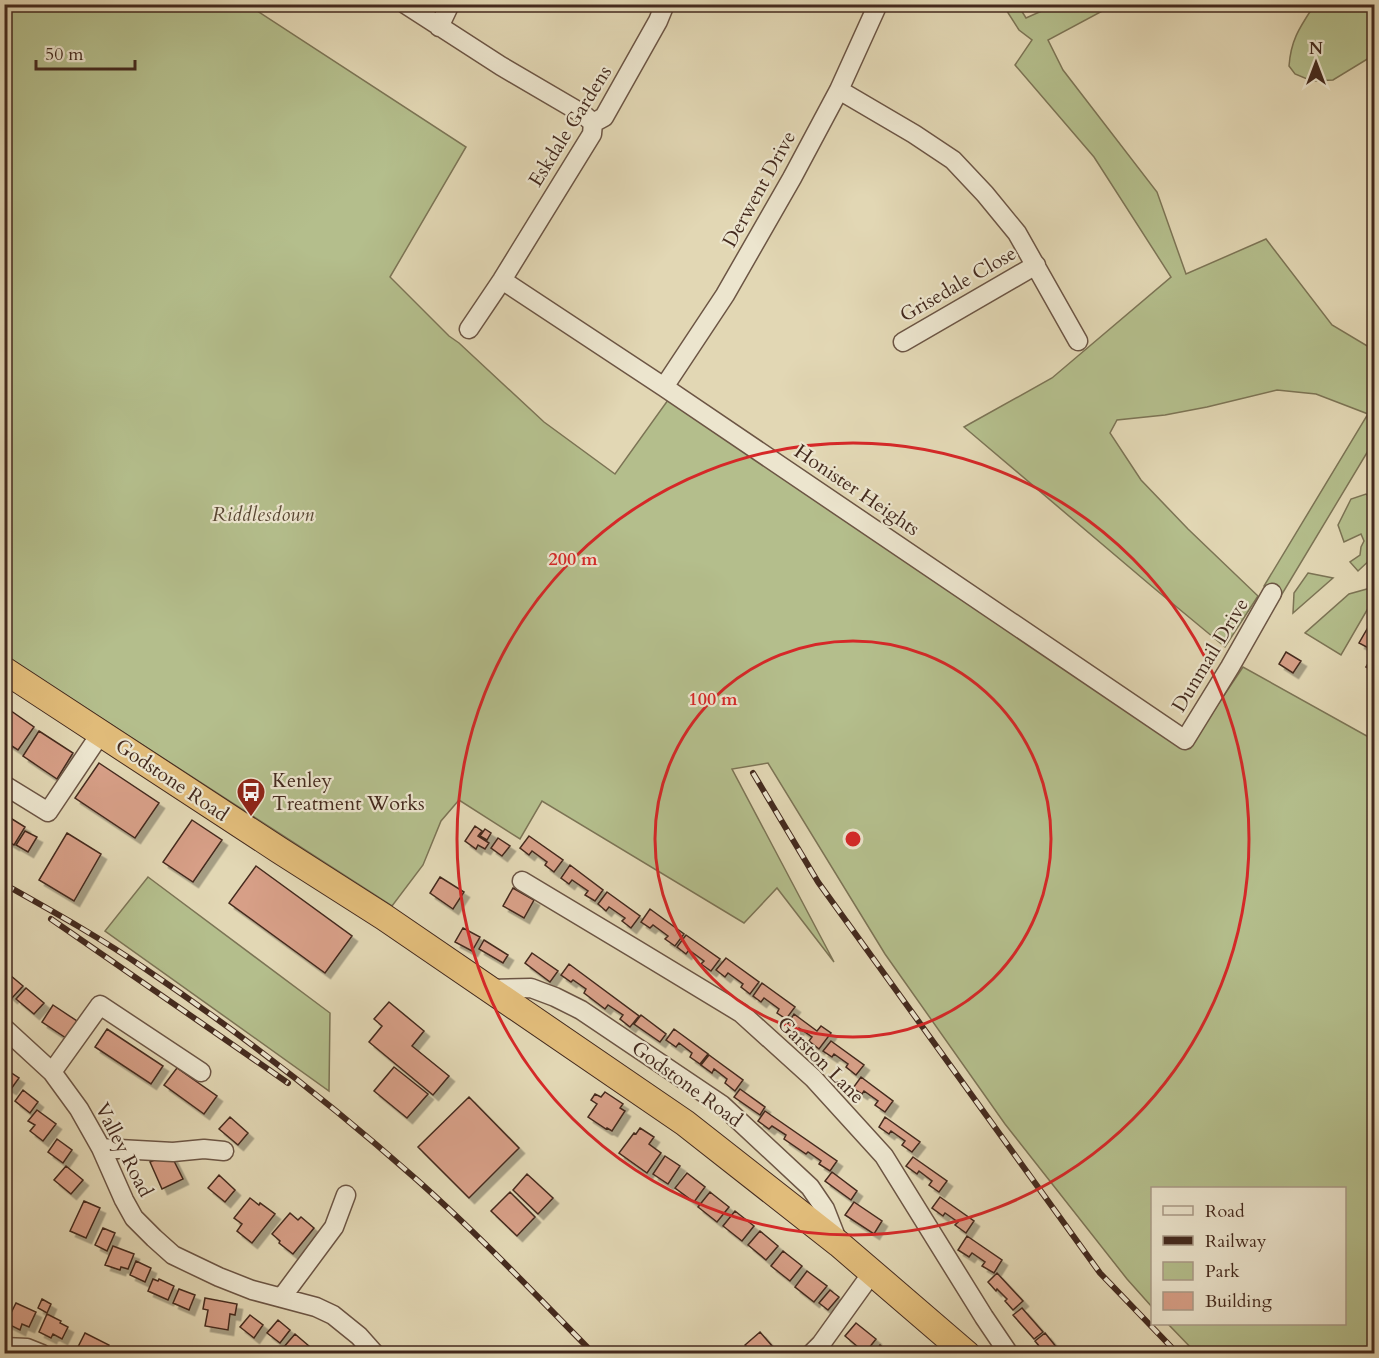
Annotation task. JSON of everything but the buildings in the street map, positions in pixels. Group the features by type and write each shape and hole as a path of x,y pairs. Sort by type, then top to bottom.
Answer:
{"highway":[{"name":"Godstone Road","path":"4,670 384,917 694,1129 839,1244 967,1353"}],"street":[{"path":"405,4 501,66 583,114 593,123"},
{"path":"439,27 450,4"},
{"name":"Eskdale Gardens","path":"469,329 592,134 593,123 604,117 658,21 665,4"},
{"name":"Derwent Drive","path":"664,387 725,295 792,178 839,90 878,4"},
{"path":"839,90 953,160 1017,233 1078,341"},
{"name":"Grisedale Close","path":"903,342 1036,264"},
{"name":"Honister Heights","path":"502,280 1185,740"},
{"name":"Dunmail Drive","path":"1185,740 1272,593"},
{"path":"4,784 48,812 101,733"},
{"name":"Garston Lane","path":"522,881 741,1013 813,1078 884,1156 1008,1353"},
{"name":"Godstone Road","path":"490,989 531,988 555,996 581,1010 722,1105 810,1186 825,1209 839,1244"},
{"path":"52,1072 99,1005 201,1072"},
{"name":"Valley Road","path":"4,1028 52,1072 79,1108 134,1218 173,1255 241,1286 316,1307 333,1315 375,1353"},
{"path":"101,1148 173,1152 204,1149 224,1151"},
{"path":"282,1297 334,1227 346,1195"},
{"path":"821,1350 868,1277 876,1275"},
{"path":"4,1347 27,1348 42,1353"}],"green space":[{"path":"1315,4 1374,5 1374,55 1333,80 1312,81 1295,74 1289,66 1294,41"},
{"name":"Riddlesdown","path":"4,5 248,5 466,147 390,277 449,336 544,422 615,474 668,400 1192,743 1243,667 1374,740 1374,1353 1196,1353 1169,1325 1346,1325 1346,1187 1151,1187 1151,1306 1127,1279 1005,1124 885,954 768,763 732,769 834,962 777,888 744,923 542,801 520,839 459,800 441,821 423,865 392,906 5,656"},
{"path":"1003,5 1018,5 1026,18 1055,5 1106,5 1108,8 1048,40 1063,70 1157,192 1186,274 1266,239 1332,325 1374,350 1374,441 1279,599 1264,586 1368,414 1316,394 1277,390 1165,415 1117,420 1110,433 1141,480 1258,596 1225,647 964,427 1052,378 1171,277 1094,157 1015,65 1032,40 1019,30"},
{"path":"1366,494 1374,502 1374,556 1358,571 1350,562 1360,555 1364,541 1361,534 1344,542 1338,525 1351,499"},
{"path":"1308,573 1333,578 1293,613 1294,593"},
{"path":"1374,587 1374,598 1341,655 1305,633 1349,594"},
{"path":"148,877 330,1013 329,1091 105,931"}],"railway":[{"path":"753,773 818,882 1100,1273 1178,1354"},
{"path":"4,884 93,935 144,968 214,1017 317,1096 439,1200 594,1354"},
{"path":"51,919 288,1083"}],"place":[{"name":"Kenley Treatment Works","path":"251,818"}]}
